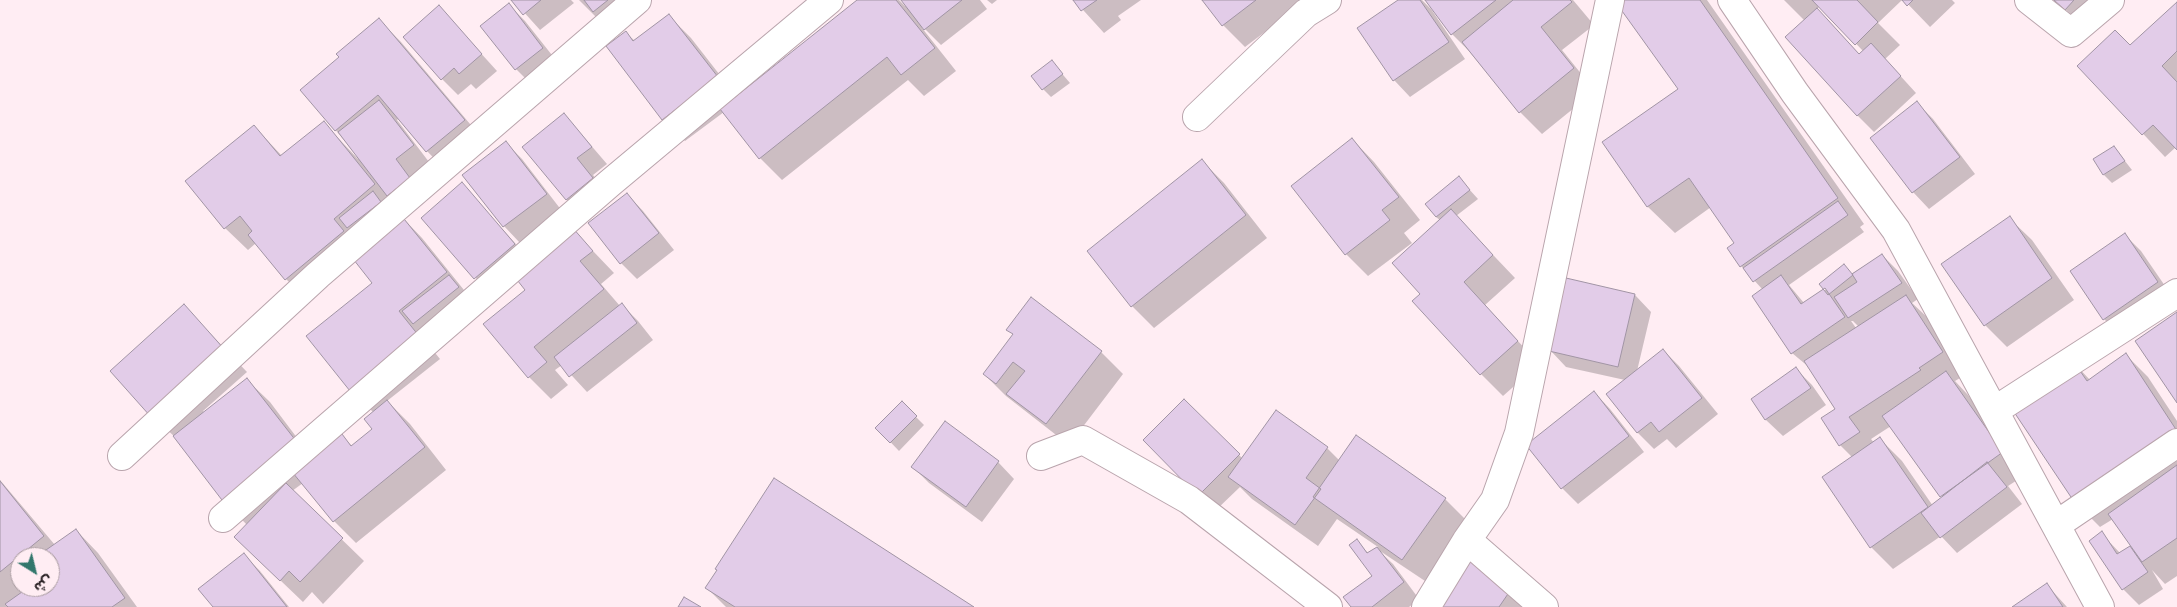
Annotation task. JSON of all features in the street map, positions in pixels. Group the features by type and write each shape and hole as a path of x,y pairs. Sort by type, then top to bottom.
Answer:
{"street":[{"path":"122,456 318,274 637,0"},
{"path":"223,518 603,189 829,0"},
{"path":"1197,117 1306,14 1327,0"},
{"path":"1426,607 1467,540 1495,500 1518,433 1610,0"},
{"path":"1732,0 1795,93 1896,230 2100,607"},
{"path":"2029,0 2071,33 2110,0"},
{"path":"1994,411 2177,293"},
{"path":"1041,456 1083,440 1189,500 1328,607"},
{"path":"2056,525 2177,443"},
{"path":"1467,540 1544,607"}],"building":[{"path":"511,0 541,0 523,15"},
{"path":"584,0 608,0 593,12"},
{"path":"857,0 896,0 935,48 901,75 887,57 759,159 720,109"},
{"path":"901,0 962,0 924,30"},
{"path":"1073,0 1097,0 1081,11"},
{"path":"1202,0 1256,0 1222,26"},
{"path":"1398,0 1420,0 1449,42 1393,81 1357,28"},
{"path":"1425,0 1496,0 1451,35"},
{"path":"1513,0 1570,0 1572,2 1541,27 1574,68 1519,113 1462,42"},
{"path":"1623,0 1700,0 1838,198 1740,267 1727,248 1734,243 1689,178 1647,207 1602,142 1678,89 1617,4"},
{"path":"1812,0 1857,0 1878,22 1855,45"},
{"path":"1902,0 1913,0 1907,6"},
{"path":"2054,0 2074,0 2065,10"},
{"path":"2177,2 2177,51 2162,66 2177,82 2177,150 2153,125 2142,135 2077,66 2115,30 2130,45"},
{"path":"509,3 543,48 515,70 480,26"},
{"path":"439,5 482,54 459,74 454,68 441,80 403,37"},
{"path":"1817,8 1859,54 1871,43 1901,76 1857,116 1785,37"},
{"path":"669,14 718,77 662,120 606,46 626,31 633,41"},
{"path":"379,18 465,120 426,152 378,95 335,131 300,90 339,57 336,54"},
{"path":"1052,60 1063,74 1042,90 1031,76"},
{"path":"379,100 414,145 396,159 410,178 387,196 338,132"},
{"path":"1917,101 1960,157 1912,193 1870,138"},
{"path":"564,113 592,147 577,158 593,178 566,200 522,147"},
{"path":"324,121 375,184 334,219 344,231 285,280 248,235 252,231 240,216 224,229 185,181 254,125 280,156"},
{"path":"1352,138 1399,197 1382,210 1390,220 1345,255 1291,186"},
{"path":"506,141 547,194 503,227 462,175"},
{"path":"2114,146 2125,161 2103,175 2093,159"},
{"path":"1202,159 1246,215 1131,307 1087,251"},
{"path":"1459,176 1470,190 1436,217 1425,204"},
{"path":"462,182 515,244 474,279 421,218"},
{"path":"373,191 381,202 347,228 339,218"},
{"path":"627,193 659,233 620,264 588,223"},
{"path":"1838,201 1848,215 1753,282 1743,268"},
{"path":"1451,209 1493,255 1464,282 1518,341 1480,375 1412,301 1420,294 1392,263"},
{"path":"400,214 447,272 399,311 419,336 350,391 306,336 372,283 350,255"},
{"path":"2010,216 2052,278 1984,326 1941,264"},
{"path":"572,227 593,251 580,261 604,289 534,347 547,362 528,378 483,324 525,290 514,276"},
{"path":"2125,233 2158,282 2103,320 2070,271"},
{"path":"1882,254 1902,283 1848,318 1834,297 1857,282 1852,274"},
{"path":"1844,264 1853,275 1828,295 1819,284"},
{"path":"449,275 459,287 413,324 402,311"},
{"path":"1781,275 1801,304 1825,288 1845,317 1791,354 1752,296"},
{"path":"1566,278 1635,294 1618,367 1549,351"},
{"path":"1906,295 1943,352 1919,368 1921,370 1849,417 1860,432 1839,446 1821,418 1835,409 1804,361"},
{"path":"1031,297 1102,351 1046,424 1006,394 1025,371 1013,362 996,384 983,374 1013,334 1006,330"},
{"path":"622,303 637,323 569,377 554,357"},
{"path":"184,304 225,350 151,417 110,371"},
{"path":"2177,312 2177,403 2135,341"},
{"path":"1663,349 1702,398 1659,432 1651,422 1637,433 1606,394"},
{"path":"2126,353 2177,431 2077,506 2010,406 2074,362 2087,381"},
{"path":"1796,367 1811,388 1765,420 1751,399"},
{"path":"1946,371 2003,452 1940,497 1882,416"},
{"path":"247,378 300,446 225,504 173,436"},
{"path":"1594,391 1629,436 1561,489 1526,445"},
{"path":"1184,399 1240,454 1198,496 1143,440"},
{"path":"387,400 425,447 333,522 293,473 342,434 351,446 372,429 364,419"},
{"path":"902,401 917,416 890,443 875,428"},
{"path":"1276,410 1328,447 1306,478 1321,489 1295,525 1228,477"},
{"path":"945,421 999,461 966,507 911,467"},
{"path":"1356,435 1446,498 1402,560 1313,497"},
{"path":"1880,437 1928,507 1870,548 1822,477"},
{"path":"1987,462 2007,487 1940,538 1921,513"},
{"path":"2177,465 2177,538 2142,562 2108,514"},
{"path":"774,478 974,607 735,607 705,588 717,570 715,569"},
{"path":"0,481 44,536 31,547 10,547 10,564 0,572"},
{"path":"286,483 343,538 300,582 289,571 280,581 234,537"},
{"path":"76,529 125,598 112,607 8,607 5,604 15,597 60,597 60,547 50,547"},
{"path":"2102,531 2117,554 2130,546 2148,572 2122,590 2089,541"},
{"path":"1357,539 1367,553 1377,547 1404,582 1372,607 1351,607 1343,597 1372,576 1349,545"},
{"path":"244,553 287,607 213,607 198,589"},
{"path":"1464,556 1512,588 1499,607 1430,607"},
{"path":"2047,583 2063,607 2012,607"},
{"path":"684,597 701,607 678,607"}]}
